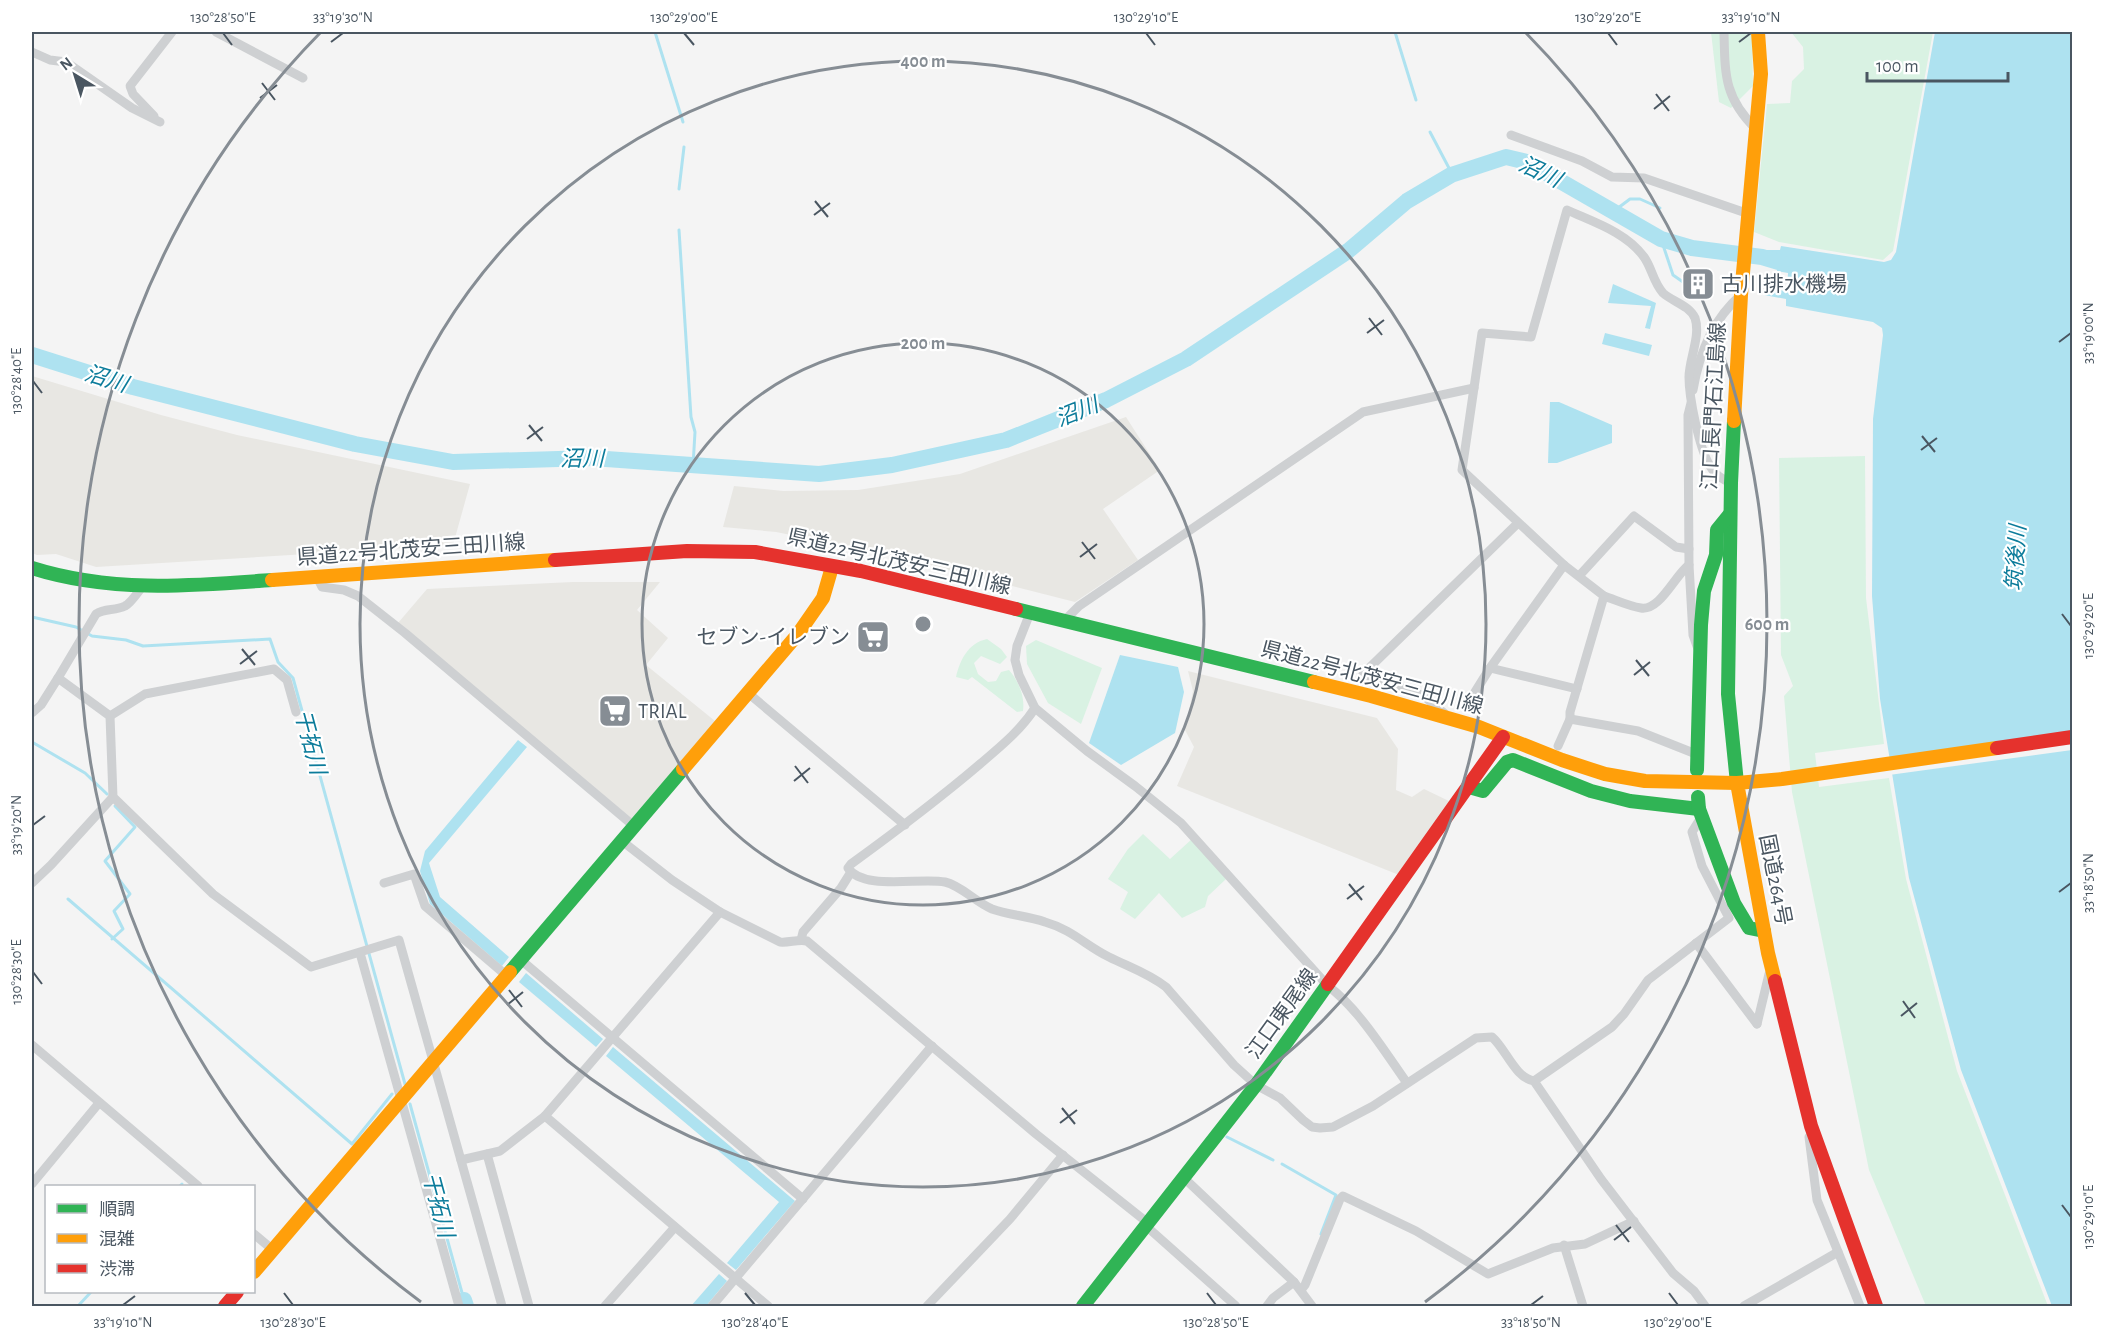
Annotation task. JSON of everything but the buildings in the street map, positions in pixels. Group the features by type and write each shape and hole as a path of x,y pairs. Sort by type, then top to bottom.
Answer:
{"main road":[{"name":"江口長門石江島線","path":"1737,783 1728,694 1730,514 1741,295 1761,74 1758,32"},
{"path":"1697,770 1704,591 1716,555 1717,530 1730,514"},
{"name":"県道22号北茂安三田川線","path":"32,568 55,577 142,587 191,586 687,551 755,552 872,574 1371,696 1503,736 1562,760 1605,774 1645,782 1737,783"},
{"path":"255,1271 798,634 823,598 832,567"},
{"name":"江口東尾線","path":"1083,1306 1256,1085 1503,736"},
{"path":"1737,783 1782,779 2073,737"},
{"path":"1469,787 1483,791 1510,760 1547,769 1591,791 1630,801 1700,807 1734,903 1749,928 1764,931"},
{"name":"国道264号","path":"1737,783 1771,966 1810,1126 1876,1306"},
{"path":"225,1306 236,1293"}],"street":[{"path":"32,52 50,60 66,62 132,108 160,122 133,94 130,86 172,32"},
{"path":"216,32 303,78"},
{"path":"1724,32 1730,96 1757,130"},
{"path":"1511,135 1582,161 1612,177 1644,178 1749,214"},
{"path":"1689,565 1683,569 1660,600 1643,609 1604,596 1564,566 1462,470 1482,333 1530,337 1567,210 1631,243 1646,260 1658,287 1687,308 1694,317 1696,327 1689,376 1692,399 1705,457 1719,477 1731,483"},
{"path":"1700,657 1693,635 1689,565 1688,415 1696,370 1714,325 1729,305 1741,295"},
{"path":"1064,621 1079,606 1363,412 1474,388"},
{"path":"1579,576 1634,516 1676,547 1689,549"},
{"path":"1452,719 1424,696 1363,674 1518,523"},
{"path":"1475,692 1564,566"},
{"path":"317,577 321,587 344,590 358,596 405,633 634,827"},
{"path":"32,713 41,705 96,614 102,610 122,608 142,587"},
{"path":"1558,746 1570,719 1570,712 1604,596"},
{"path":"1029,613 1017,646 1015,660 1019,675 1035,708 1181,823 1328,986 1338,994 1371,1033 1407,1083"},
{"path":"1490,668 1577,689"},
{"path":"110,716 145,694 274,669 287,680 296,712"},
{"path":"58,678 110,716"},
{"path":"748,693 905,825"},
{"path":"801,940 803,932 841,888 850,872 848,868 851,864 905,825 999,748 1028,719 1035,708"},
{"path":"110,716 113,797 213,894 311,967 399,940 502,1306"},
{"path":"1570,719 1638,731 1696,754"},
{"path":"33,878 51,865 113,797"},
{"path":"1534,1081 1612,1027 1648,980 1729,918 1702,866 1692,832 1700,807"},
{"path":"622,841 672,880 720,912 780,942 807,941 1147,1224 1236,1306"},
{"path":"850,872 872,880 944,882 956,886 981,904 994,910 1046,922 1074,933 1107,957 1153,976 1166,987 1234,1065 1256,1085 1280,1098 1312,1127 1333,1127 1372,1106 1476,1038 1492,1037 1521,1074 1534,1081 1601,1179 1672,1273 1694,1292 1705,1306"},
{"path":"384,883 414,874 425,906 507,976"},
{"path":"461,1160 500,1150 545,1116 720,912"},
{"path":"1696,943 1753,1021 1758,1024 1771,966"},
{"path":"366,951 401,1099 459,1306"},
{"path":"521,960 803,1199"},
{"path":"32,1045 197,1185"},
{"path":"712,1306 932,1046"},
{"path":"32,1184 99,1103"},
{"path":"545,1116 768,1306"},
{"path":"1810,1126 1808,1140 1817,1200 1860,1306"},
{"path":"487,1154 529,1306"},
{"path":"927,1306 1010,1219 1063,1155"},
{"path":"1184,1178 1294,1282 1312,1306"},
{"path":"1301,1290 1343,1196 1416,1231 1488,1274 1564,1245 1585,1244 1634,1221"},
{"path":"605,1306 675,1227"},
{"path":"255,1235 273,1250"},
{"path":"1564,1245 1583,1306"},
{"path":"1744,1306 1838,1252"},
{"path":"1267,1306 1273,1298 1294,1282"}],"shaded area":[{"path":"32,376 161,415 237,435 470,484 453,545 96,567 56,554 32,553"},
{"path":"1126,417 1160,470 1103,509 1138,560 1075,602 891,555 776,532 723,527 734,486 783,491 858,490 960,474"},
{"path":"573,582 660,582 637,610 668,638 646,665 715,721 632,819 398,623 427,589"},
{"path":"1188,671 1377,718 1398,749 1396,790 1412,797 1424,789 1451,802 1399,875 1177,786 1194,747 1185,730 1193,691"}],"green space":[{"path":"1711,32 1752,32 1753,86 1731,108 1719,102"},
{"path":"1791,32 1933,32 1893,251 1883,260 1779,242 1754,232 1767,104 1790,103 1792,81 1804,69 1803,47"},
{"path":"1865,456 1866,598 1884,744 1815,753 1819,787 1889,778 1906,879 1957,1071 2048,1306 1926,1306 1869,1170 1792,792 1784,696 1793,686 1781,655 1779,458"},
{"path":"987,639 1001,649 1007,657 1000,664 981,656 974,663 978,674 988,682 996,681 1001,672 1009,670 1020,689 1023,711 1017,712 972,677 968,680 956,677 960,664 970,648"},
{"path":"1036,640 1102,668 1081,724 1048,703 1027,664 1026,646"},
{"path":"1143,834 1170,859 1192,839 1226,879 1208,896 1205,907 1182,918 1159,893 1135,919 1120,909 1128,892 1108,879 1128,849"}],"water":[{"name":"筑後川","path":"1935,32 2072,32 2072,1306 2052,1306 1961,1070 1909,878 1880,699 1872,596 1873,419 1882,328 1873,322 1786,306 1786,299 1764,295 1764,291 1787,290 1788,273 1777,271 1777,268 1771,264 1761,263 1763,250 1780,250 1781,246 1884,262 1891,260 1896,252"},
{"path":"1613,284 1656,303 1650,329 1645,328 1651,306 1608,303"},
{"path":"1605,333 1652,345 1649,356 1602,344"},
{"path":"1550,402 1559,402 1612,425 1612,443 1557,463 1548,463"},
{"path":"1120,655 1178,667 1184,692 1175,733 1121,765 1089,743"},
{"path":"518,740 527,747 429,863 440,897 509,957 502,966 430,904 420,871 425,851"},
{"path":"526,973 603,1039 596,1047 519,982"},
{"path":"613,1047 795,1201 736,1270 727,1263 779,1202 606,1056"},
{"path":"719,1274 727,1281 706,1306 691,1306"}],"pier":[{"path":"2072,733 2072,750 1889,775 1886,759"}],"waterway":[{"path":"655,32 683,122"},
{"path":"1395,32 1416,100"},
{"path":"1430,132 1451,175"},
{"path":"679,189 684,147"},
{"name":"沼川","path":"32,355 133,387 355,444 453,462 592,458 819,474 892,465 1006,440 1106,400 1186,359 1348,251 1407,201 1451,175 1506,157 1527,162 1661,239 1692,248 1762,257 1782,263"},
{"path":"1614,211 1630,199 1640,199 1660,208"},
{"path":"679,230 691,417 695,432 693,466"},
{"path":"1661,239 1673,275 1683,282"},
{"name":"干拓川","path":"32,617 76,627 92,636 126,640 143,646 270,639 278,662 293,678 405,1084"},
{"path":"32,742 85,773 107,794"},
{"path":"112,939 123,929 114,911 130,894 105,861 135,827 115,806"},
{"path":"68,899 352,1144 392,1094"},
{"name":"干拓川","path":"410,1104 464,1300"},
{"path":"1227,1137 1273,1160"},
{"path":"1282,1164 1336,1195 1321,1234"},
{"path":"78,1306 90,1293"},
{"name":"干拓川","path":"464,1300 466,1306"}],"traffic: fast":[{"path":"1734,421 1728,694 1737,783"},
{"path":"1697,770 1704,591 1716,555 1717,530 1730,514"},
{"path":"32,568 91,581 151,586 272,580"},
{"path":"1016,609 1314,682"},
{"path":"1469,787 1483,791 1507,762 1513,760 1591,791 1630,801 1699,809"},
{"path":"510,972 683,769"},
{"path":"1698,797 1699,809 1734,903 1749,928 1764,931"},
{"path":"1083,1306 1256,1085 1328,984"}],"traffic: slow":[{"path":"1734,421 1741,295 1761,74 1758,32"},
{"path":"272,580 555,560"},
{"path":"683,769 798,634 823,598 832,567"},
{"path":"1314,682 1479,727 1562,760 1605,774 1645,781 1737,783"},
{"path":"1775,981 1737,783 1782,779 1997,748"},
{"path":"255,1271 510,972"}],"traffic: jam":[{"path":"555,560 687,551 755,552 861,571 1016,609"},
{"path":"1328,984 1503,737"},
{"path":"1997,748 2072,737"},
{"path":"1775,981 1811,1126 1876,1306"},
{"path":"225,1306 236,1293"}],"place":[{"name":"古川排水機場","path":"1698,284"},
{"name":"セブン-イレブン","path":"873,637"},
{"name":"TRIAL","path":"615,711"}]}
